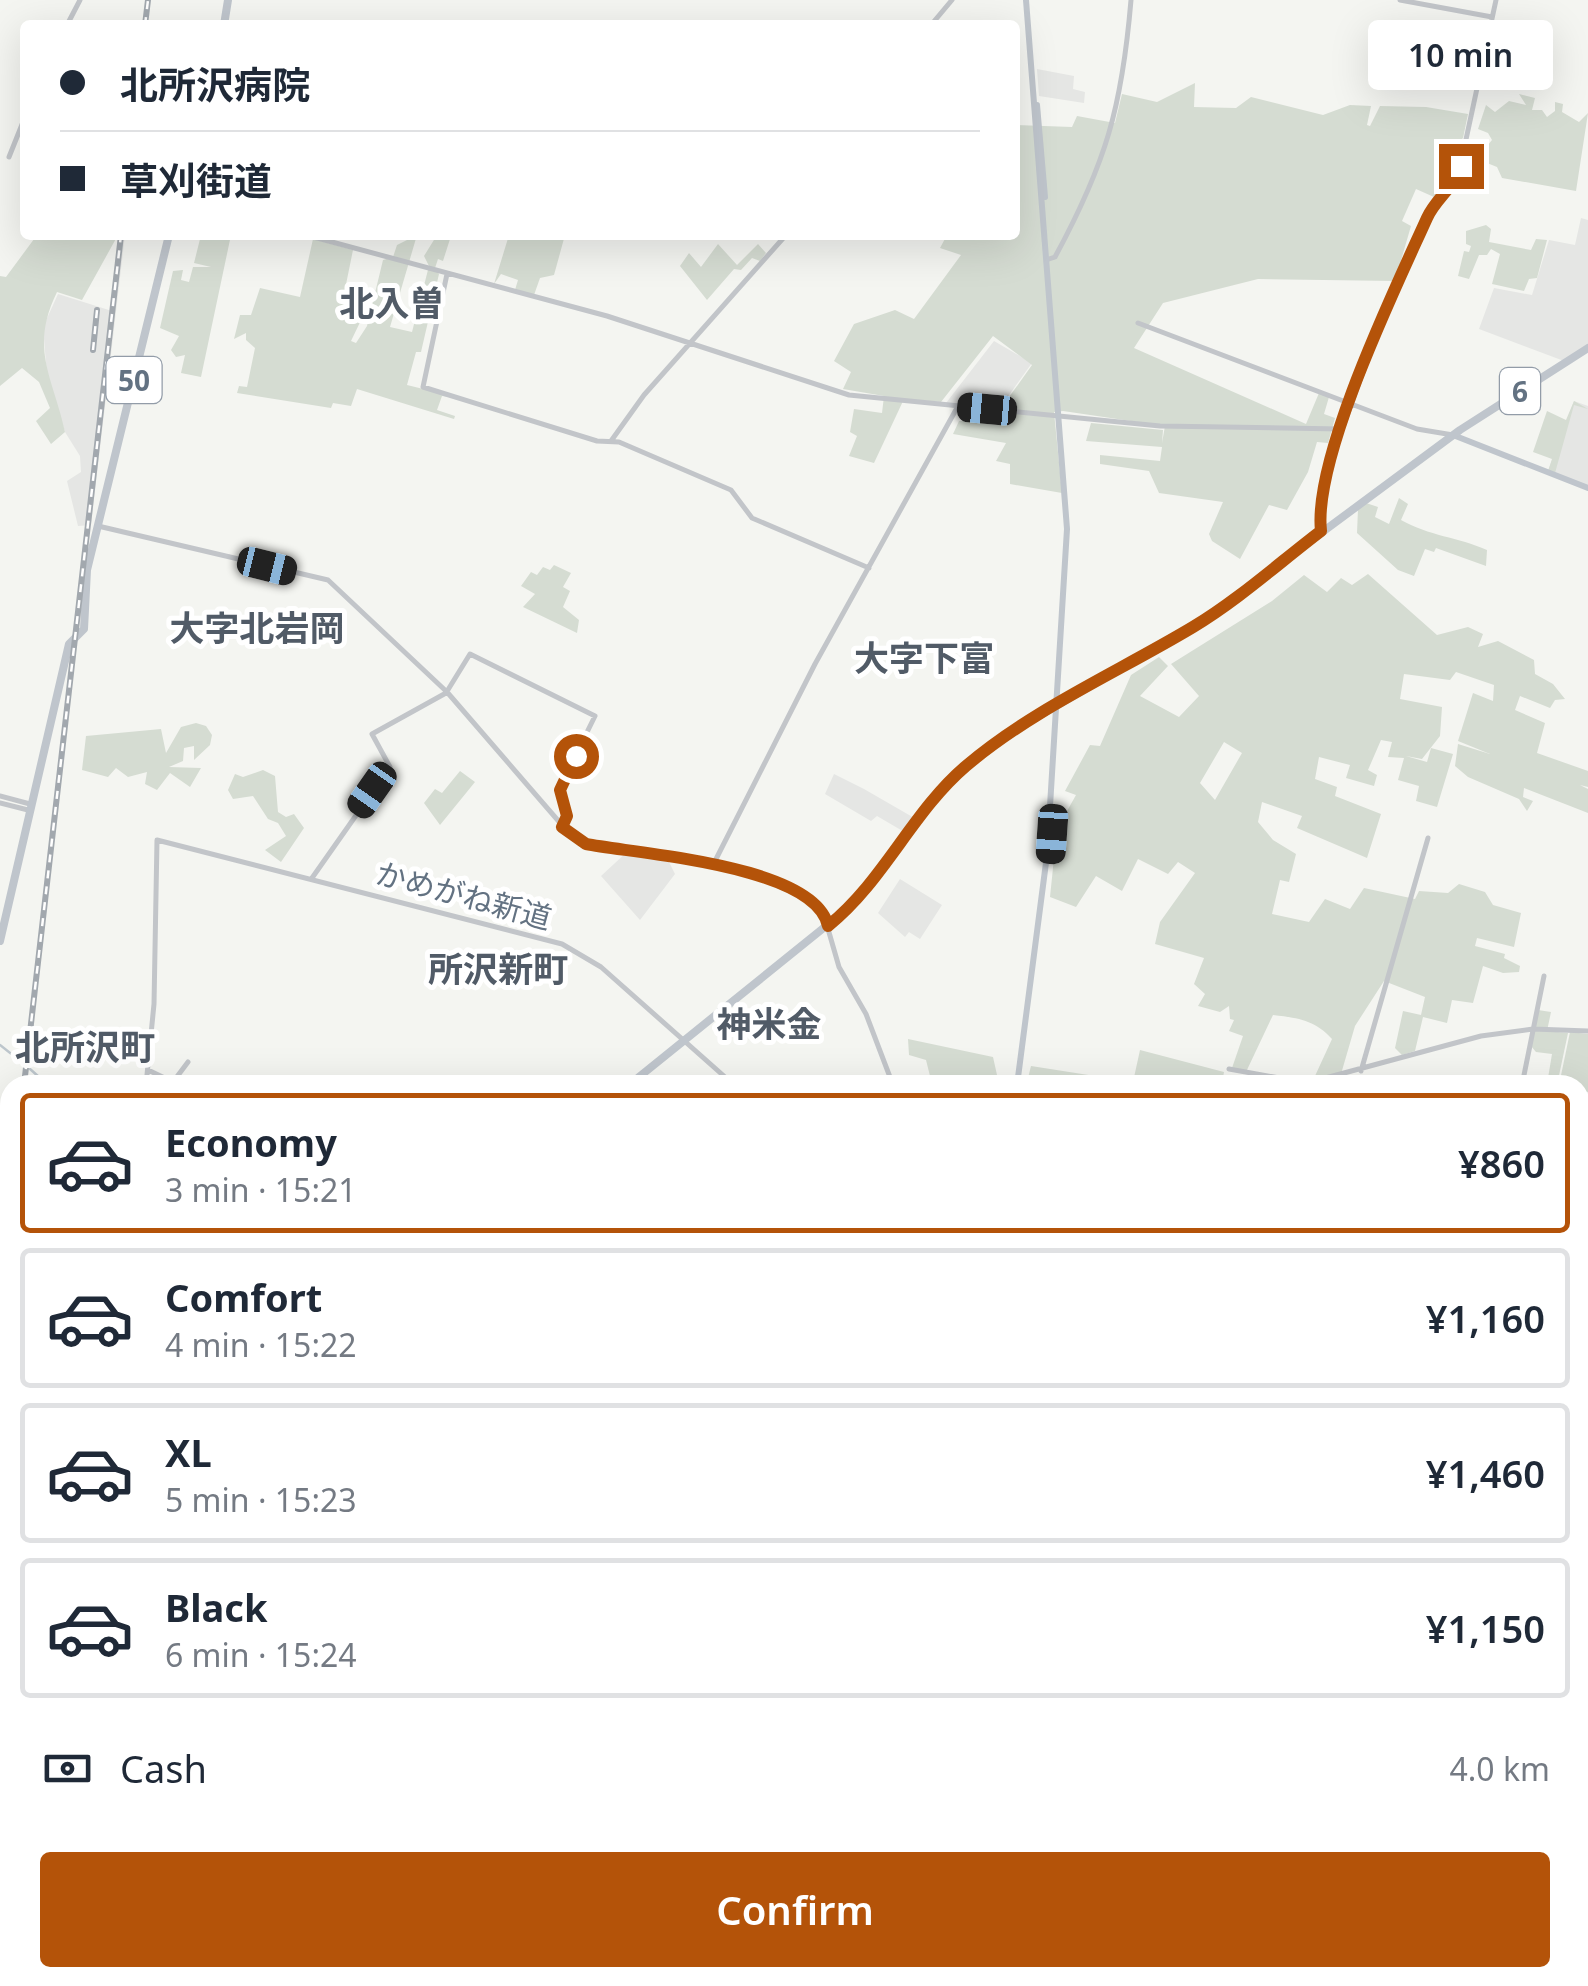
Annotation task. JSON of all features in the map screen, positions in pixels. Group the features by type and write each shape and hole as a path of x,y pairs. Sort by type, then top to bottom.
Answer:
{"main road":[{"path":"1027,0 1059,416"},
{"path":"1020,1075 1047,855 1067,529 1027,0"},
{"name":"50","path":"0,941 69,644 84,628 86,575 168,240"},
{"name":"6","path":"640,1075 868,890 954,776 1006,736 1200,622 1453,435 1588,348"},
{"path":"1453,435 1588,488"}],"street":[{"path":"934,20 952,0"},
{"path":"1049,259 1055,258 1085,203 1110,142 1131,0"},
{"path":"1400,0 1492,17"},
{"path":"1321,531 1322,486 1388,303 1430,212 1459,172 1496,0"},
{"path":"9,157 20,130"},
{"path":"325,240 607,316 688,346 849,395 1160,426 1341,430"},
{"path":"611,441 782,240"},
{"path":"448,273 423,387 597,441 611,441 734,491 752,518 869,568"},
{"path":"1138,323 1417,429 1453,435"},
{"path":"712,865 764,759 958,406"},
{"path":"98,526 328,580 447,692 562,827 586,844 775,880 820,909 839,967 866,1014 889,1075"},
{"path":"312,878 390,767 372,734 447,692 470,654 595,716 560,787 567,816 562,827"},
{"path":"0,799 29,807"},
{"path":"1361,1071 1428,838"},
{"name":"かめがね新道","path":"148,1070 157,840 568,947 605,971 722,1075"},
{"path":"1524,1075 1544,976"},
{"path":"1344,1075 1469,1039 1531,1029 1588,1030"},
{"path":"178,1075 188,1062"},
{"path":"1229,1069 1260,1075"},
{"path":"147,1075 148,1070 158,1075"}],"shaded area":[{"path":"1037,69 1074,76 1073,89 1085,92 1084,103 1039,96"},
{"path":"1195,83 1194,107 1236,108 1251,97 1323,115 1350,105 1371,106 1367,125 1370,126 1380,106 1426,107 1468,114 1463,138 1456,145 1455,177 1434,197 1416,189 1402,221 1411,226 1395,281 1258,279 1163,303 1134,348 1306,424 1319,393 1329,397 1324,414 1335,418 1328,443 1317,442 1308,472 1287,510 1269,505 1240,559 1212,541 1209,534 1223,502 1159,493 1149,471 1100,464 1100,455 1160,461 1162,447 1086,441 1091,423 1163,430 1162,443 1165,426 1063,411 1054,412 1062,493 1010,484 1010,464 996,461 1006,443 953,434 959,421 992,421 1032,365 993,336 941,402 904,399 874,463 849,456 857,436 850,432 854,409 882,413 884,396 843,389 851,372 834,361 854,324 895,310 914,319 961,255 940,248 944,240 1020,240 1020,125 1072,127 1077,116 1115,123 1122,94 1157,102"},
{"path":"1519,94 1535,98 1532,110 1542,110 1547,117 1555,111 1555,102 1563,104 1562,112 1579,122 1588,113 1576,191 1502,178 1497,167 1487,163 1478,171 1463,165 1466,149 1475,143 1487,146 1492,140 1488,133 1478,129 1486,105 1495,112 1509,101 1526,105"},
{"path":"1581,218 1588,220 1588,346 1564,361 1479,329 1494,288 1532,295 1549,240 1575,245"},
{"path":"1486,225 1491,229 1489,242 1531,250 1536,239 1547,240 1537,278 1529,279 1524,291 1492,284 1500,254 1491,249 1487,255 1479,255 1469,279 1458,276 1464,251 1469,252 1471,246 1466,244 1466,231"},
{"path":"33,240 115,240 82,300 57,292 49,312 46,363 65,432 51,444 36,421 50,408 39,382 22,368 0,386 0,276 6,277"},
{"path":"118,240 124,240 91,525 78,526 67,481 81,472 80,456 65,432 47,375 43,327 58,294 112,311"},
{"path":"200,240 230,240 201,377 181,373 185,355 176,357 171,350 179,336 160,328 173,271 183,270 181,280 189,282 193,267 211,267 194,263"},
{"path":"313,240 353,250 342,304 352,309 355,297 361,298 359,311 364,314 351,341 356,343 367,326 383,260 393,257 397,245 416,240 390,327 412,332 429,266 424,256 434,240 450,240 443,261 438,259 435,268 439,274 421,352 416,352 407,385 460,398 442,396 437,410 455,416 454,419 357,389 351,406 333,403 331,408 237,393 239,386 247,387 255,348 246,340 246,333 234,339 240,315 251,315 260,288 300,297"},
{"path":"507,240 564,240 554,275 540,278 534,295 515,290 518,280 501,274 494,284"},
{"path":"718,244 737,265 758,244 766,253 760,261 752,258 741,270 734,269 707,300 680,266 689,253 701,267"},
{"path":"994,341 1032,363 999,409 946,403"},
{"path":"1574,401 1588,406 1588,486 1548,471"},
{"path":"1574,401 1588,409 1574,405 1555,473 1548,471 1552,459 1533,452 1547,411 1566,420"},
{"path":"1399,498 1408,504 1401,520 1487,550 1486,566 1436,548 1434,552 1425,549 1414,576 1398,570 1357,533 1358,509 1366,503 1378,507 1375,517 1389,524"},
{"path":"554,565 571,573 563,587 570,591 563,607 579,620 577,633 523,607 535,594 521,586 531,572 537,575 543,567 550,570"},
{"path":"1368,574 1437,635 1468,627 1483,634 1478,647 1498,641 1534,660 1535,674 1553,684 1565,699 1555,700 1550,708 1520,696 1515,710 1545,723 1537,753 1588,771 1588,787 1580,785 1588,789 1588,813 1524,788 1523,797 1533,801 1527,811 1519,799 1468,777 1455,766 1458,744 1490,754 1458,741 1473,693 1493,701 1494,685 1456,672 1450,680 1404,674 1400,699 1442,707 1440,736 1422,759 1406,756 1427,762 1431,748 1453,754 1437,807 1416,801 1419,786 1398,780 1404,758 1388,757 1392,742 1381,740 1368,770 1377,775 1374,786 1346,778 1350,765 1319,757 1315,779 1337,787 1335,796 1381,814 1367,858 1297,828 1302,816 1262,802 1258,822 1273,840 1296,854 1289,882 1280,880 1272,914 1309,922 1325,899 1350,909 1364,888 1415,899 1419,891 1448,893 1459,884 1485,892 1493,905 1521,913 1514,947 1477,938 1475,946 1505,954 1504,958 1520,966 1519,972 1503,973 1483,966 1473,1003 1452,1000 1447,1023 1423,1017 1415,1051 1402,1055 1395,1048 1403,1011 1421,1015 1425,997 1384,981 1355,1026 1341,1074 1315,1075 1332,1039 1326,1033 1306,1021 1273,1015 1246,1072 1232,1068 1243,1036 1229,1031 1234,1020 1230,1019 1229,1006 1220,1012 1198,1006 1205,994 1194,984 1204,958 1155,944 1160,922 1195,873 1178,862 1168,874 1138,859 1122,891 1096,876 1076,907 1050,897 1057,829 1076,795 1065,791 1090,745 1100,746 1131,675 1159,657 1168,666 1140,696 1179,717 1199,696 1171,664 1272,601 1304,575 1327,592 1341,578 1352,585","holes":["1224,742 1242,753 1215,800 1200,783"]},
{"path":"196,723 206,726 212,735 210,745 194,760 194,746 184,748 183,761 169,767 201,768 190,787 170,773 157,790 145,784 147,772 128,777 116,768 108,777 82,770 86,736 161,729 166,753 181,727"},
{"path":"263,770 275,776 278,812 286,817 294,814 304,828 281,862 265,850 286,836 278,823 268,819 253,796 233,799 228,790 235,774 243,777"},
{"path":"460,771 475,782 440,825 424,803 435,789 442,793"},
{"path":"834,774 916,819 906,833 877,816 871,821 825,794"},
{"path":"628,851 667,858 675,874 640,920 601,876"},
{"path":"900,879 942,905 920,939 909,932 905,937 878,913"},
{"path":"1538,1010 1551,1012 1547,1031 1568,1033 1559,1075 1548,1075 1552,1054 1536,1052 1531,1046"},
{"path":"1570,1032 1588,1034 1588,1075 1561,1075"},
{"path":"908,1039 993,1057 997,1075 930,1075 926,1060 909,1055"},
{"path":"1140,1050 1224,1072 1223,1075 1135,1075"},
{"path":"1031,1066 1088,1075 1029,1075"}],"waterway":[{"path":"0,1045 24,1064"},
{"path":"30,1069 37,1075"}],"railway":[{"path":"146,20 148,0"},
{"path":"25,1075 120,240"},
{"path":"93,350 97,310"}],"district":[{"name":"北入曽","path":"392,302"},
{"name":"大字北岩岡","path":"257,627"},
{"name":"大字下富","path":"924,657"},
{"name":"所沢新町","path":"498,968"},
{"name":"神米金","path":"769,1023"},
{"name":"北所沢町","path":"85,1046"}],"route":[{"path":"576,756 560,790 567,816 562,827 571,836 586,844 766,877 820,909 828,926 868,890 932,802 967,765 1023,725 1200,622 1321,531 1322,486 1388,303 1430,212 1456,179 1461,166"}]}
